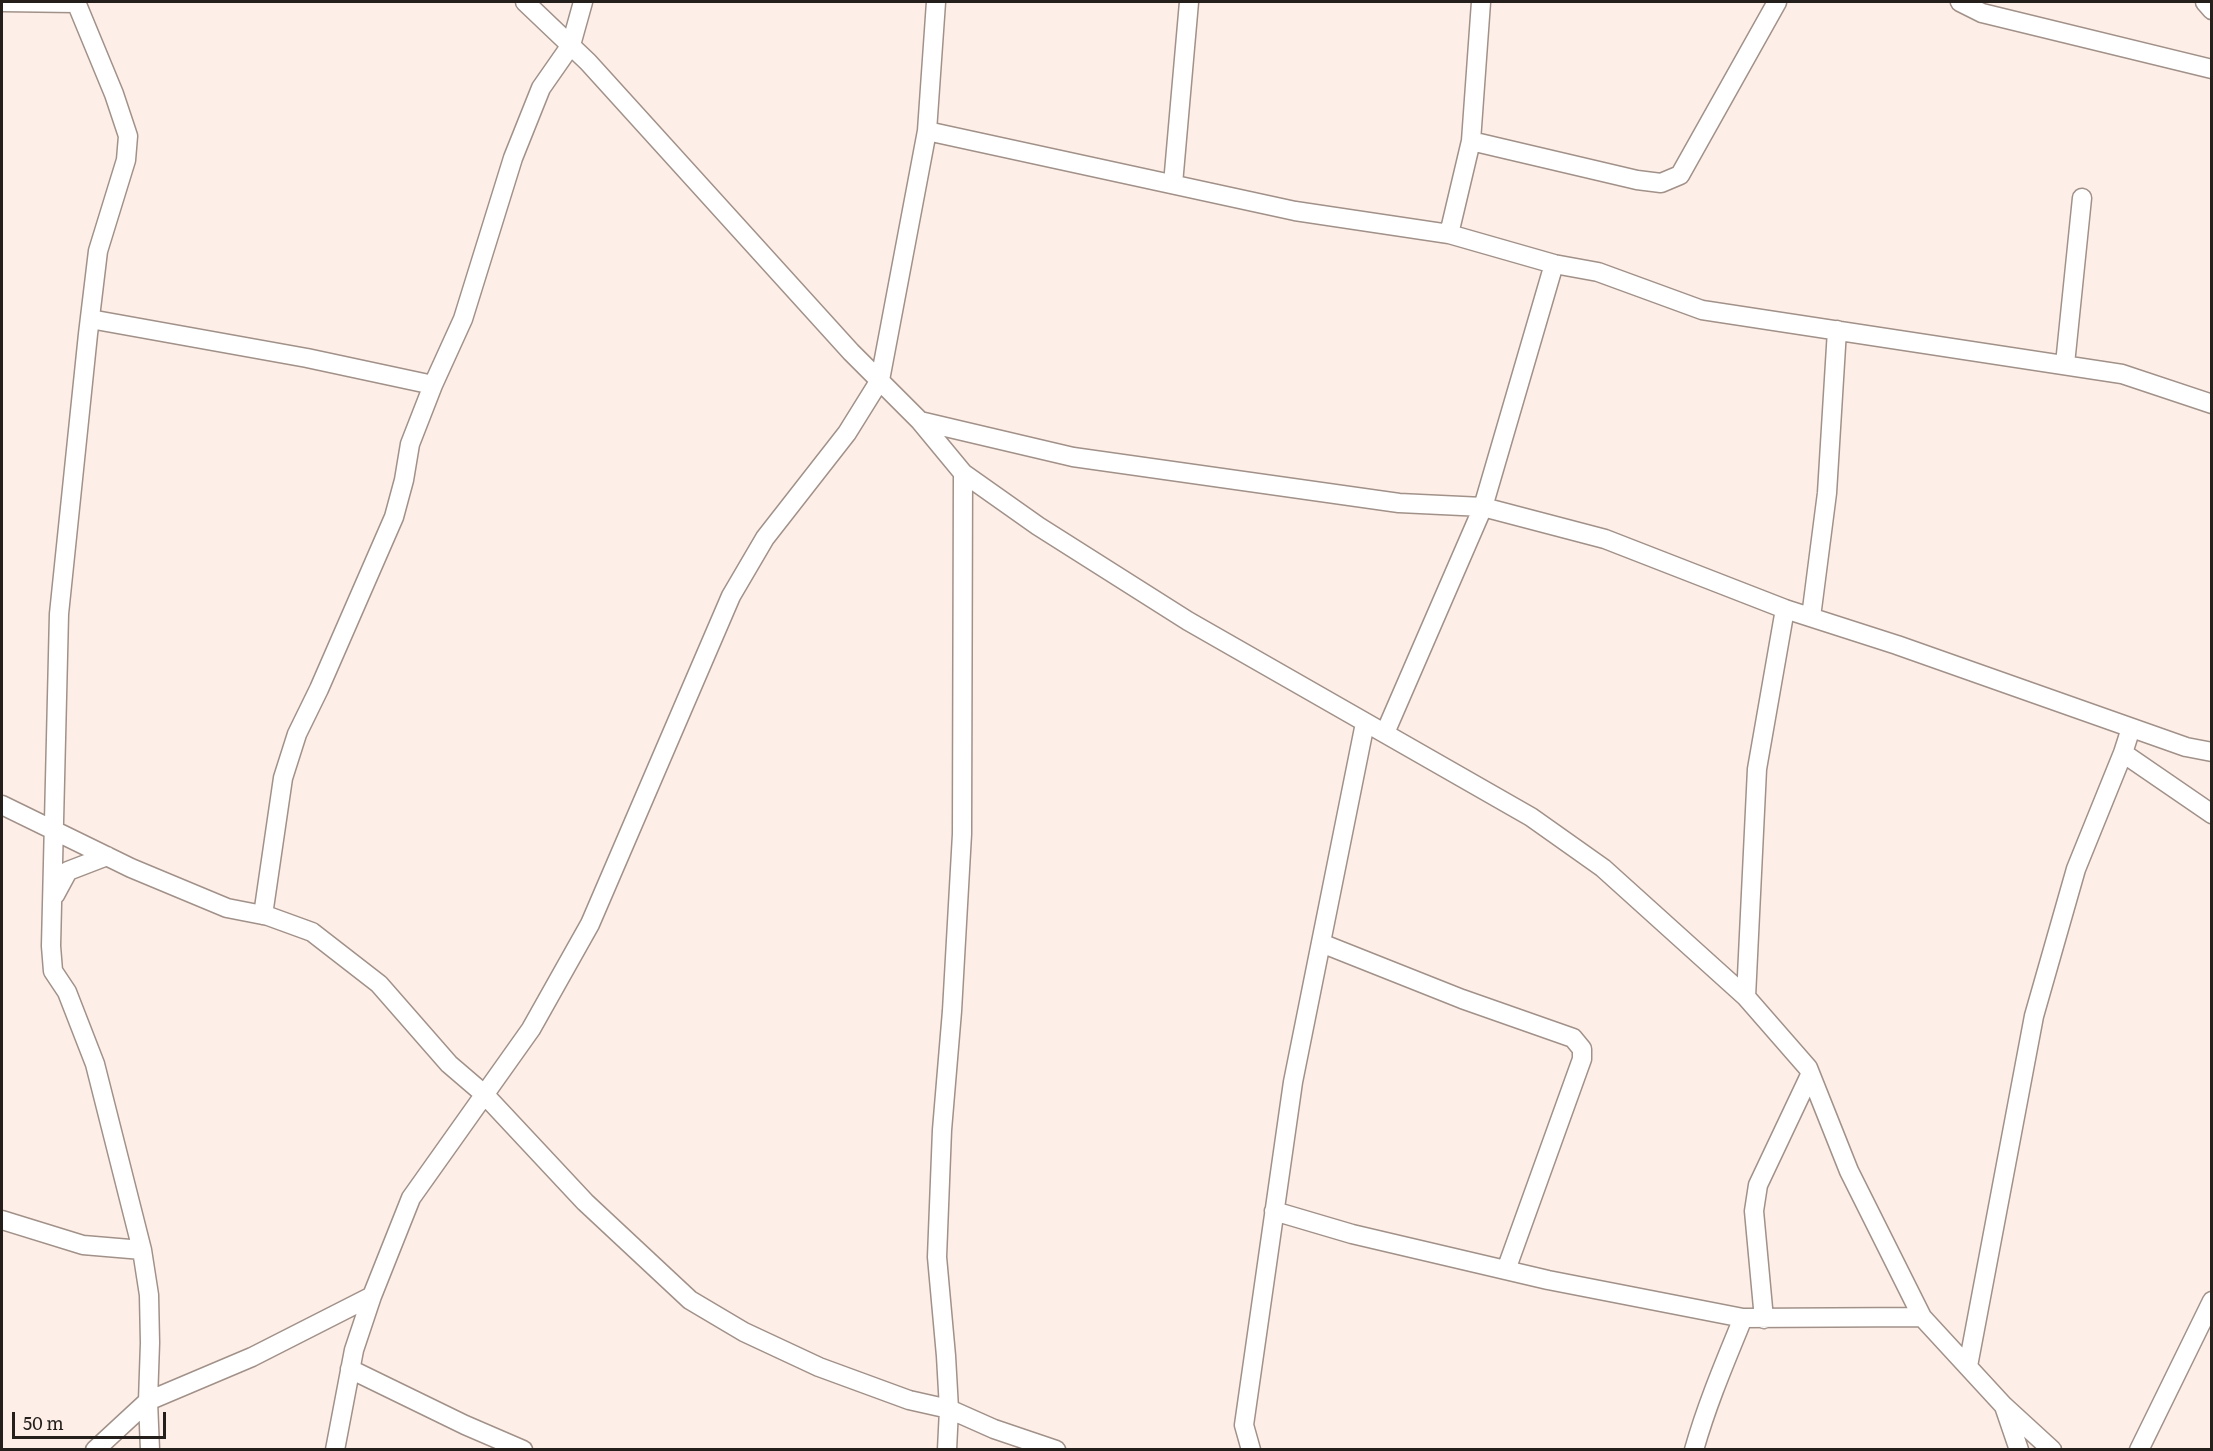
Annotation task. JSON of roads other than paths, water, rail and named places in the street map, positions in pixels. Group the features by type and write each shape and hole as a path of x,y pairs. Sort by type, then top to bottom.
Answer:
{"street":[{"path":"2,2 76,2 110,83 128,136 126,160 98,251 59,614 53,829 54,898 51,946 53,971 67,993 95,1064 142,1250 149,1295 150,1449"},
{"path":"525,2 588,62 851,352 920,421 963,473 1038,526 1188,621 1531,817 1603,868 1746,997 1808,1068 1848,1171 1922,1317 2004,1406 2052,1449"},
{"path":"263,915 273,832 283,778 297,734 393,517 404,480 410,444 433,385 463,319 513,158 541,88 571,45 583,2"},
{"path":"335,1449 354,1350 372,1296 411,1198 531,1029 590,924 731,596 765,538 847,433 880,380 927,130 936,2"},
{"path":"1173,184 1189,2"},
{"path":"1449,234 1471,141 1481,2"},
{"path":"1471,141 1637,180 1661,183 1680,175 1777,2"},
{"path":"1960,2 1982,13 2211,69"},
{"path":"2205,2 2211,10"},
{"path":"927,130 1295,211 1449,234 1554,264 1598,272 1702,310 2122,374 2211,404"},
{"path":"2065,364 2082,198"},
{"path":"1385,733 1483,507 1554,264"},
{"path":"90,319 308,358 433,385"},
{"path":"1811,617 1827,493 1837,330"},
{"path":"920,421 1073,457 1399,503 1483,507 1605,539 1785,609 2186,747 2211,752"},
{"path":"947,1449 949,1409 937,1257 942,1130 952,1011 962,834 963,473"},
{"path":"1746,997 1757,769 1785,609"},
{"path":"1251,1449 1244,1425 1293,1082 1365,723"},
{"path":"1968,1366 2034,1016 2076,869 2131,728"},
{"path":"2123,753 2211,814"},
{"path":"2,805 107,856 227,908 263,915 312,932 379,984 449,1064 484,1094 585,1202 690,1300 744,1332 819,1367 909,1400 949,1409 994,1429 1056,1449"},
{"path":"54,898 68,871 107,856"},
{"path":"1321,942 1462,999 1573,1038 1582,1049 1582,1059 1506,1270"},
{"path":"1764,1319 1754,1211 1758,1185 1810,1075"},
{"path":"1274,1211 1352,1234 1506,1270 1743,1318 1922,1317"},
{"path":"2,1220 83,1245 142,1250"},
{"path":"95,1449 148,1401 252,1357 372,1296"},
{"path":"2139,1449 2211,1301"},
{"path":"1694,1449 1719,1373 1743,1318"},
{"path":"350,1369 465,1425 523,1449"},
{"path":"2004,1406 2019,1449"}]}
